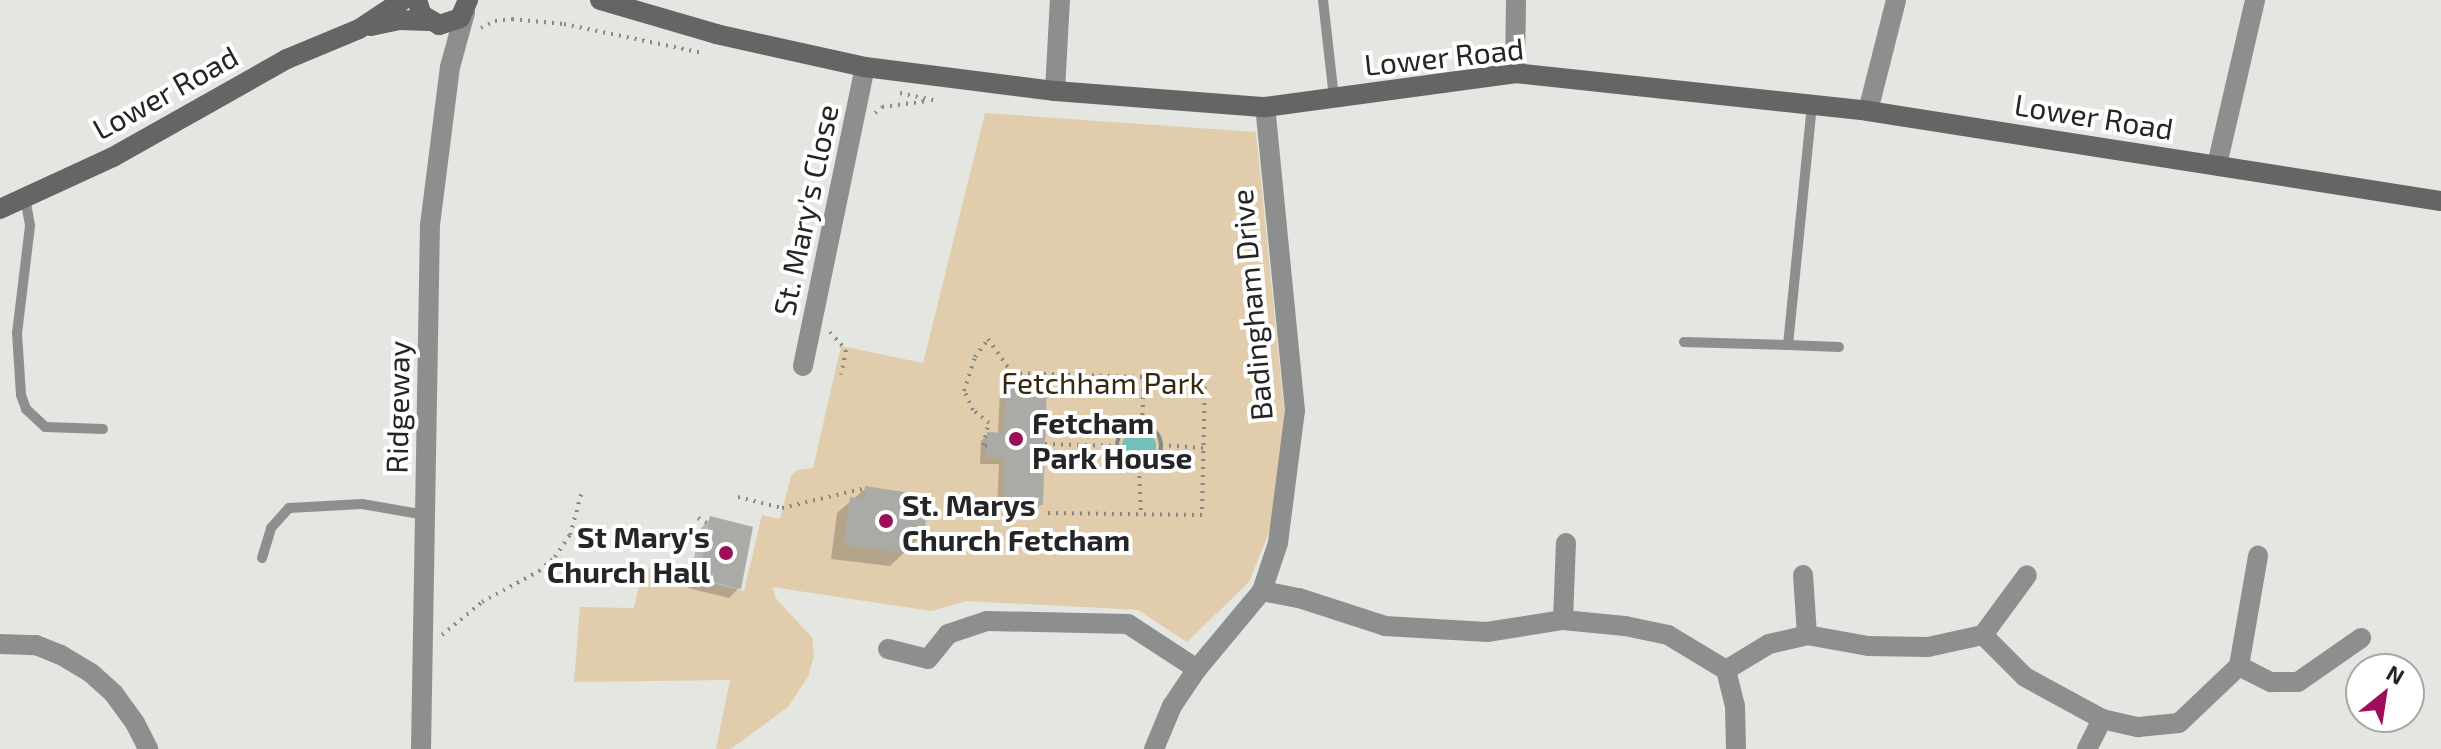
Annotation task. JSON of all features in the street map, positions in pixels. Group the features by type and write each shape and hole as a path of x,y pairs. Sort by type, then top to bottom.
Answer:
{"street":[{"name":"Lower Road","path":"359,29 403,0"},
{"path":"417,0 430,22"},
{"name":"Lower Road","path":"600,0 716,34 865,67 1055,91 1265,107 1515,73 1868,111 2441,201"},
{"path":"1055,91 1060,0"},
{"path":"1515,73 1516,0"},
{"path":"1868,111 1896,0"},
{"path":"2217,165 2255,0"},
{"name":"Lower Road","path":"0,209 113,157 287,59 359,29 399,20 447,25 470,5"},
{"name":"Ridgeway","path":"421,749 430,225 450,67 470,5"},
{"name":"Ridgeway","path":"430,22 450,67"},
{"name":"St. Mary's Close","path":"803,366 865,67"},
{"name":"Badingham Drive","path":"1154,749 1172,706 1197,669 1262,591 1278,543 1295,411 1265,107"},
{"path":"1563,620 1566,543"},
{"path":"1983,635 2025,677 2102,719 2138,727 2179,723 2239,666 2258,556"},
{"path":"1803,575 1807,635"},
{"path":"1726,670 1769,644 1807,635 1868,646 1928,647 1983,635 2027,575"},
{"path":"1262,591 1299,598 1385,626 1487,632 1563,620 1625,626 1668,635 1726,670 1735,706 1736,749"},
{"path":"888,649 928,659 948,634 987,621 1128,624 1197,669"},
{"path":"2239,666 2271,682 2298,682 2361,638"},
{"path":"0,644 36,645 61,655 91,673 121,704 148,749"},
{"path":"2087,749 2102,719"}],"lane":[{"path":"1323,0 1334,98"},
{"path":"1788,345 1812,104"},
{"path":"25,197 30,226 17,333 21,395 26,409 45,427 103,429"},
{"path":"1684,342 1839,347"},
{"path":"262,558 271,528 289,508 362,504 426,515"}],"path":[{"path":"473,37 495,21 512,19 564,24 663,44"},
{"path":"872,124 874,114 882,107 934,100"},
{"path":"828,324 830,332 846,350 841,375"},
{"path":"987,446 983,445 989,423 973,410 964,391 975,357 988,339 1012,373 1205,379 1202,515 1045,513"},
{"path":"1142,423 1144,378"},
{"path":"1139,468 1157,459 1161,445 1155,431 1142,423"},
{"path":"1139,468 1121,459 1116,446 1121,431 1142,423"},
{"path":"1045,444 1116,446"},
{"path":"1161,445 1203,448"},
{"path":"1139,468 1141,514"},
{"path":"738,497 782,508 862,489"},
{"path":"421,652 482,602 539,571 555,557 570,535 582,491"},
{"path":"698,518 709,524"}],"green space":[{"name":"Fetchham Park","path":"985,113 1256,132 1285,419 1270,530 1249,582 1187,642 1138,610 967,601 931,611 772,587 777,600 812,637 814,656 808,677 788,707 731,749 716,749 730,680 574,682 580,607 634,608 643,567 744,591 762,515 780,519 791,476 797,470 813,468 841,346 923,363"}],"water":[{"path":"1139,429 1151,434 1156,446 1151,458 1139,463 1127,458 1122,446 1127,434"}],"building":[{"name":"Fetcham Park House","path":"1006,384 1047,385 1043,505 1003,503 1004,458 986,458 987,432 1004,433"},
{"name":"St. Marys Church Fetcham","path":"865,486 916,494 915,507 927,509 924,536 908,534 906,553 844,545 850,497 864,499"},
{"name":"St Mary's Church Hall","path":"710,516 753,527 741,589 698,578"}],"place":[{"name":"Fetcham Park House","path":"1016,439"},
{"name":"St. Marys Church Fetcham","path":"886,521"},
{"name":"St Mary's Church Hall","path":"726,553"}]}
